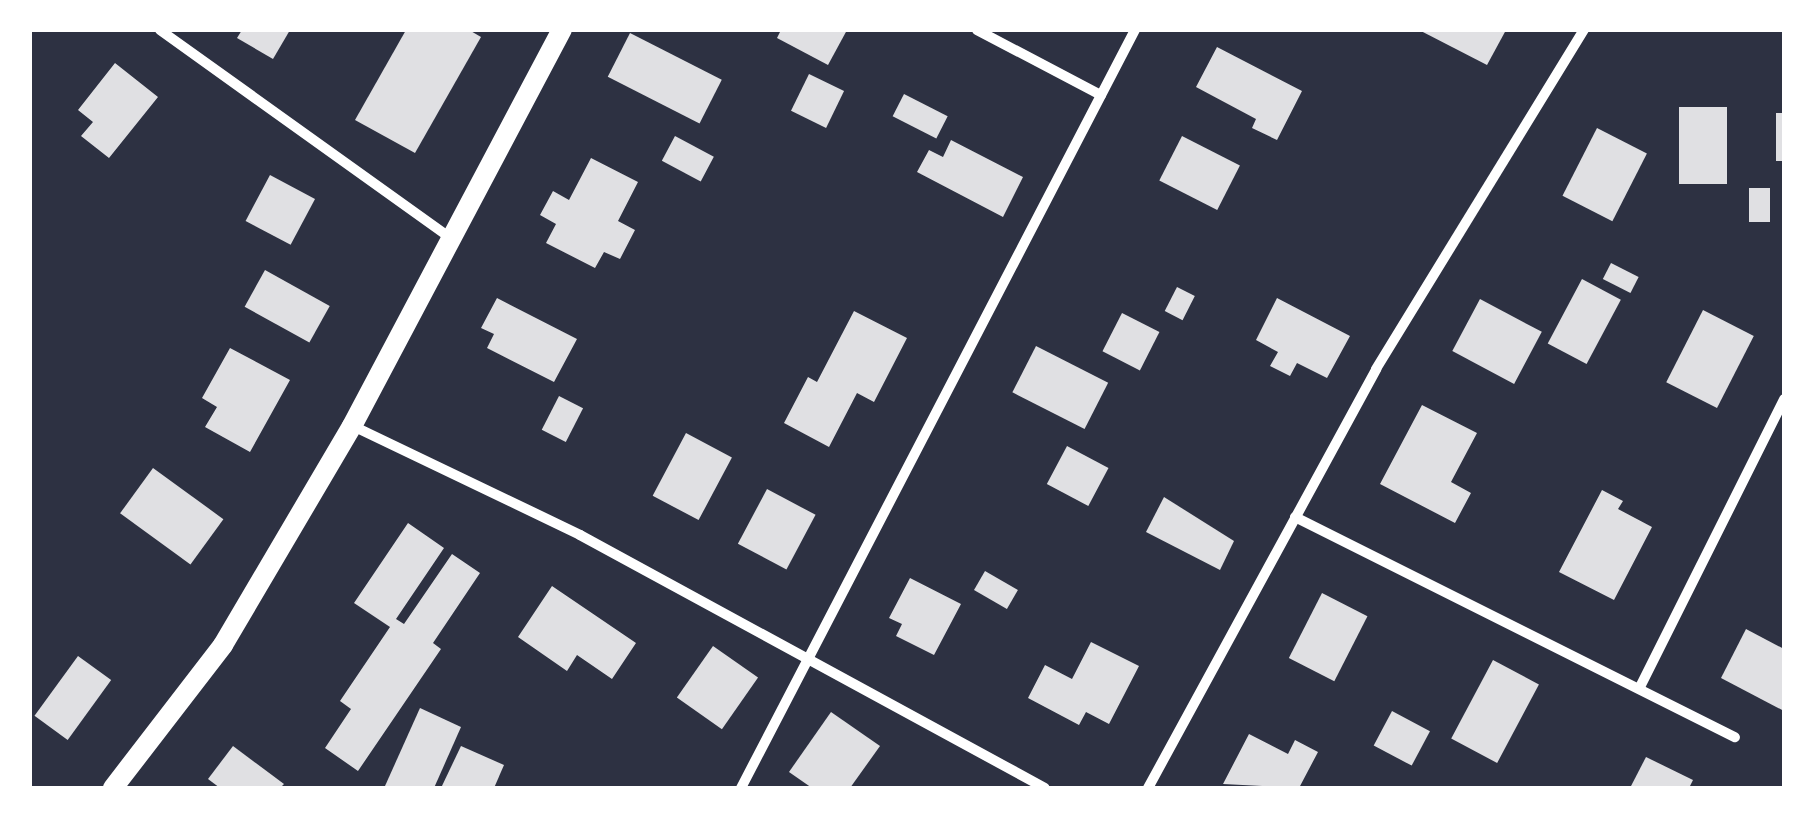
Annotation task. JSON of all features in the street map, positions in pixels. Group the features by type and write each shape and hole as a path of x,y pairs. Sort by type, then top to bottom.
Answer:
{"main road":[{"path":"113,788 223,645 352,426 562,30"}],"street":[{"path":"160,30 453,240"},
{"path":"977,30 1101,95"},
{"path":"741,788 1135,30"},
{"path":"1148,788 1376,369 1584,30"},
{"path":"1640,687 1784,399"},
{"path":"352,426 580,536 1044,788"},
{"path":"1295,517 1735,737"}],"building":[{"path":"242,30 290,30 273,59 237,38"},
{"path":"406,30 469,30 481,37 415,153 355,120"},
{"path":"781,30 847,30 828,65 777,38"},
{"path":"1419,30 1506,30 1487,65"},
{"path":"630,33 722,80 700,123 608,77"},
{"path":"1217,47 1302,91 1277,140 1252,128 1256,119 1196,87"},
{"path":"115,63 158,97 109,158 81,136 93,122 78,110"},
{"path":"809,74 844,91 826,128 791,111"},
{"path":"904,94 948,116 936,139 893,116"},
{"path":"1679,107 1727,107 1727,184 1679,184"},
{"path":"1776,113 1784,113 1784,161 1776,161"},
{"path":"1597,128 1647,153 1612,221 1562,196"},
{"path":"675,136 714,157 701,181 662,161"},
{"path":"1182,136 1240,166 1217,210 1159,181"},
{"path":"951,140 1023,177 1003,217 917,172 929,150 943,157"},
{"path":"591,158 638,182 618,221 635,230 620,259 604,252 595,268 546,243 556,224 540,215 553,191 569,200"},
{"path":"270,175 315,199 291,245 246,221"},
{"path":"1749,188 1770,188 1770,222 1749,222"},
{"path":"1611,263 1639,277 1630,293 1603,279"},
{"path":"265,270 330,306 309,343 245,307"},
{"path":"1582,279 1621,300 1587,364 1548,343"},
{"path":"1177,287 1195,296 1183,320 1165,311"},
{"path":"497,298 577,339 554,382 487,348 494,334 481,328"},
{"path":"1277,298 1350,336 1327,378 1297,363 1290,376 1270,366 1278,352 1256,340"},
{"path":"1480,299 1542,332 1514,384 1452,351"},
{"path":"1703,310 1754,336 1717,408 1666,382"},
{"path":"854,311 907,338 874,402 857,393 829,447 784,423 808,377 817,382"},
{"path":"1122,313 1159,332 1140,370 1102,351"},
{"path":"1036,346 1108,383 1085,429 1012,392"},
{"path":"230,348 290,380 250,452 205,427 217,407 202,398"},
{"path":"559,396 583,408 566,442 542,430"},
{"path":"1422,405 1477,433 1451,482 1471,493 1455,523 1380,484"},
{"path":"686,433 732,457 699,520 653,496"},
{"path":"1067,446 1108,468 1088,506 1047,484"},
{"path":"153,468 223,519 190,564 120,513"},
{"path":"767,489 816,515 786,570 738,544"},
{"path":"1602,490 1623,501 1618,509 1652,527 1614,600 1559,572"},
{"path":"1164,497 1234,541 1220,570 1146,532"},
{"path":"408,523 444,548 396,619 404,624 452,554 480,573 433,643 441,649 358,771 325,748 351,709 340,701 390,627 354,603"},
{"path":"985,571 1018,590 1007,609 974,590"},
{"path":"910,578 961,604 934,655 896,636 902,624 889,618"},
{"path":"552,586 636,643 612,679 577,655 567,671 518,637"},
{"path":"1322,593 1367,616 1334,681 1289,658"},
{"path":"1746,629 1784,649 1784,711 1721,678"},
{"path":"1091,642 1139,666 1109,724 1086,712 1079,725 1028,698 1045,665 1072,679"},
{"path":"713,646 758,678 722,729 677,698"},
{"path":"78,656 111,680 68,740 35,716"},
{"path":"1493,660 1539,684 1497,763 1451,739"},
{"path":"420,708 461,727 434,788 385,786"},
{"path":"1392,711 1430,731 1412,766 1374,745"},
{"path":"831,712 880,746 850,788 812,788 789,772"},
{"path":"1249,734 1288,754 1295,740 1318,752 1299,788 1223,784"},
{"path":"233,746 284,784 280,788 220,788 208,779"},
{"path":"461,746 504,765 494,788 441,788"},
{"path":"1646,757 1693,780 1689,788 1630,788"}]}
